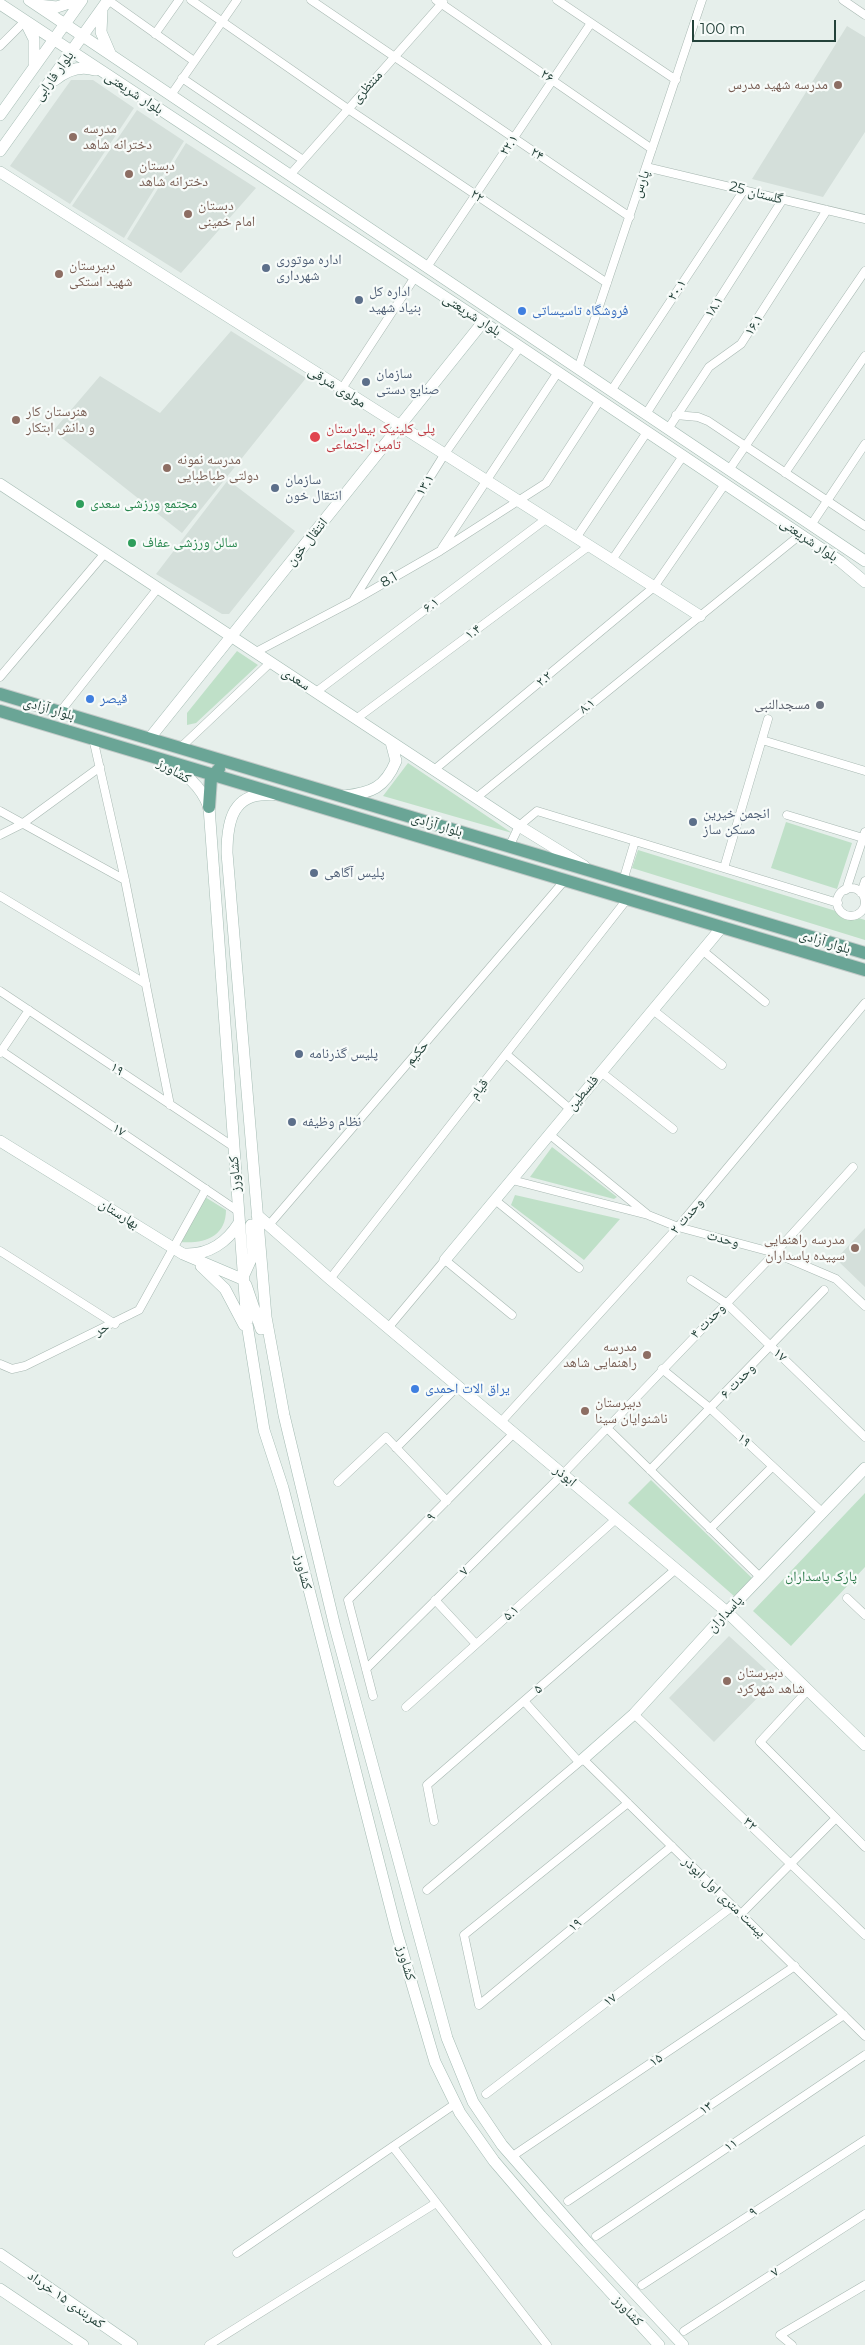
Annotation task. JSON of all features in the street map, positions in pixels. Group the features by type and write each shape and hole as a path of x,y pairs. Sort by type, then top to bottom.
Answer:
{"main road":[{"path":"35,2 57,7 78,0"},
{"name":"بلوار فارابی","path":"0,115 82,0"},
{"name":"بلوار شریعتی","path":"35,2 64,24 865,561"},
{"path":"106,3 100,19 101,32 113,56"},
{"name":"بلوار فارابی","path":"0,151 106,3"},
{"name":"بلوار شریعتی","path":"0,4 484,322 863,578"},
{"path":"26,21 35,44 33,68"},
{"path":"102,72 97,66 95,58 101,53 113,56"},
{"path":"47,85 64,73 80,68 102,72"},
{"name":"مولوی شرقی","path":"0,172 700,616"},
{"path":"372,249 381,236"},
{"name":"انتقال خون","path":"149,739 484,322"},
{"name":"سعدی","path":"0,484 476,798 594,872"},
{"name":"بلوار آزادی","path":"0,694 865,953"},
{"name":"بلوار آزادی","path":"0,710 865,970"},
{"path":"342,796 370,792 386,779 396,761 391,742"},
{"name":"کشاورز","path":"134,750 173,767 192,780 202,790 209,807 242,1278 264,1430 283,1488 310,1598 427,2039 435,2062 455,2104 494,2161 659,2345"},
{"path":"209,807 213,774 226,767 256,775 264,773"},
{"name":"کشاورز","path":"289,796 255,795 235,808 227,830 227,853 266,1317 284,1415 327,1593 437,2004 460,2072 473,2102 484,2121 528,2176 683,2345"},
{"path":"212,854 227,853"},
{"name":"فلسطین","path":"445,1260 722,927"},
{"path":"837,962 842,946"},
{"path":"222,1001 240,1000"},
{"path":"251,1138 247,1164 253,1255 242,1278 256,1310 284,1415"},
{"name":"بهارستان","path":"0,1141 178,1251 242,1278"},
{"name":"ابوذر","path":"257,1215 388,1328 727,1612 865,1745"},
{"path":"178,1251 201,1253 217,1246 231,1234 239,1223"},
{"path":"178,1251 205,1268 225,1289 249,1334"},
{"name":"پاسداران","path":"581,1760 634,1714 727,1612 824,1513 865,1468"},
{"path":"310,1598 327,1593"},
{"name":"کمربندی ۱۵ خرداد","path":"0,2254 132,2345"},
{"name":"کمربندی ۱۵ خرداد","path":"0,2289 83,2345"}],"street":[{"path":"155,34 179,0"},
{"name":"۲۲","path":"191,0 348,109 608,283"},
{"path":"171,95 237,0"},
{"name":"۲۴","path":"311,0 630,217"},
{"path":"557,0 676,80"},
{"name":"پارس","path":"578,368 702,0"},
{"path":"843,0 865,15"},
{"name":"منتظری","path":"290,175 395,56 440,1"},
{"name":"۲۶","path":"440,1 652,149"},
{"path":"106,3 194,61"},
{"path":"0,46 26,21"},
{"name":"۲۲.۱","path":"427,267 591,23"},
{"path":"182,78 303,160"},
{"name":"گلستان 25","path":"646,166 865,219"},
{"name":"۲۰.۱","path":"611,390 744,190"},
{"name":"۱۸.۱","path":"646,414 783,199"},
{"name":"۱۶.۱","path":"668,428 709,367 741,344 827,210"},
{"path":"729,470 865,271"},
{"path":"342,390 415,277"},
{"name":"۱۳.۱","path":"353,601 444,455 520,347"},
{"path":"785,473 865,356"},
{"path":"440,551 485,480 558,372"},
{"name":"8.1","path":"256,652 353,601 440,551 546,483 600,400"},
{"path":"676,416 698,417 708,421 865,526"},
{"path":"576,538 647,432"},
{"path":"811,525 865,444"},
{"path":"612,560 682,456"},
{"path":"654,587 725,484"},
{"name":"۶.۱","path":"316,692 546,519"},
{"name":"۸.۱","path":"476,798 800,535"},
{"name":"۱.۴","path":"356,719 589,546"},
{"path":"0,677 105,553"},
{"name":"۲.۲","path":"434,770 654,587"},
{"path":"60,712 158,588"},
{"path":"180,748 271,662"},
{"path":"724,868 768,719"},
{"path":"93,738 125,880 170,1105"},
{"path":"762,740 865,771"},
{"path":"0,835 22,824 100,767"},
{"path":"0,811 125,880"},
{"path":"510,847 519,826 537,812 838,903"},
{"path":"787,814 864,835 846,890 840,895 838,903 840,910 847,915 855,915 864,911 865,902 861,893 854,889 846,890"},
{"path":"623,881 635,841"},
{"name":"حکیم","path":"269,1225 565,880"},
{"path":"861,893 865,881"},
{"path":"0,896 146,984"},
{"name":"قیام","path":"330,1279 628,898"},
{"path":"702,950 765,1002"},
{"name":"۱۹","path":"0,991 234,1147"},
{"name":"وحدت ۲","path":"501,1422 678,1227 865,1003"},
{"path":"0,1051 29,1010"},
{"path":"653,1010 722,1065"},
{"name":"۱۷","path":"0,1051 238,1210"},
{"path":"506,1054 570,1109"},
{"path":"601,1072 673,1129"},
{"path":"550,1134 648,1215"},
{"name":"وحدت ۴","path":"563,1474 662,1369 775,1254 853,1167"},
{"name":"وحدت","path":"512,1180 648,1215 678,1227 775,1254 836,1278 865,1306"},
{"path":"178,1251 206,1189"},
{"path":"495,1200 579,1268"},
{"path":"0,1251 115,1324"},
{"name":"حر","path":"0,1364 12,1369 25,1366 115,1324 139,1310 178,1251"},
{"path":"388,1328 445,1260 512,1315"},
{"name":"۱۷","path":"691,1280 726,1303 865,1437"},
{"name":"وحدت ۶","path":"650,1470 824,1290"},
{"name":"۱۹","path":"662,1369 711,1409 824,1513"},
{"path":"396,1448 458,1386"},
{"path":"607,1428 760,1577"},
{"name":"۹","path":"366,1669 348,1600 514,1433"},
{"path":"338,1482 386,1438 447,1501"},
{"path":"710,1529 772,1467"},
{"name":"۷","path":"366,1669 563,1474"},
{"name":"۵.۱","path":"406,1707 616,1519"},
{"name":"۵","path":"434,1821 427,1785 676,1569"},
{"path":"847,1598 865,1615"},
{"path":"435,1600 476,1644"},
{"path":"366,1669 373,1696"},
{"path":"808,1690 760,1742 865,1847"},
{"name":"بیست متری اول ابوذر","path":"524,1701 581,1760 628,1803 865,2036"},
{"name":"۳۲","path":"634,1714 865,1935"},
{"path":"427,1890 581,1760"},
{"name":"۱۹","path":"628,1803 464,1936 479,2005 672,1846"},
{"path":"741,1914 836,1818"},
{"name":"۱۷","path":"486,2094 733,1906"},
{"name":"۱۵","path":"517,2153 795,1966"},
{"name":"۱۳","path":"568,2201 844,2015"},
{"name":"۱۱","path":"596,2236 865,2055"},
{"path":"237,2253 455,2104"},
{"name":"۹","path":"642,2285 865,2140"},
{"path":"392,2146 546,2345"},
{"path":"209,2345 436,2203"},
{"name":"۷","path":"684,2330 865,2214"},
{"path":"792,2345 780,2335 865,2284"}],"shaded area":[{"name":"مدرسه شهید مدرس","path":"847,26 865,37 865,132 823,197 752,179"},
{"name":"مدرسه دخترانه شاهد","path":"71,80 93,80 134,108 70,204 10,166"},
{"name":"دبستان دخترانه شاهد","path":"137,110 184,141 124,238 72,206"},
{"name":"دبستان امام خمینی","path":"186,143 256,188 181,273 127,239"},
{"name":"مدرسه نمونه دولتی طباطبایی","path":"231,331 306,378 182,533 53,431 100,376 160,413"},
{"path":"228,480 295,531 229,614 222,614 156,574"},
{"name":"مدرسه راهنمایی سپیده پاسداران","path":"865,1228 865,1287 836,1259"},
{"path":"729,1636 776,1679 714,1742 669,1698"}],"green space":[{"path":"237,651 258,665 196,723 187,725 187,713"},
{"path":"408,763 512,833 383,796"},
{"path":"786,822 852,843 837,889 771,868"},
{"path":"638,850 865,920 865,940 632,868"},
{"path":"552,1147 617,1197 614,1199 530,1177"},
{"path":"515,1195 620,1219 584,1260 511,1205"},
{"path":"205,1197 226,1210 222,1227 218,1233 205,1240 180,1242"},
{"path":"651,1480 752,1578 734,1596 628,1503"},
{"name":"پارک پاسداران","path":"865,1493 865,1567 791,1646 753,1611"}],"place":[{"name":"مدرسه شهید مدرس","path":"838,85"},
{"name":"مدرسه دخترانه شاهد","path":"73,137"},
{"name":"دبستان دخترانه شاهد","path":"129,174"},
{"name":"دبستان امام خمینی","path":"188,214"},
{"name":"اداره موتوری شهرداری","path":"266,268"},
{"name":"دبیرستان شهید استکی","path":"59,274"},
{"name":"اداره کل بنیاد شهید","path":"359,300"},
{"name":"فروشگاه تاسیساتی","path":"522,311"},
{"name":"سازمان صنایع دستی","path":"366,382"},
{"name":"هنرستان کار و دانش ابتکار","path":"16,420"},
{"name":"پلی کلینیک بیمارستان تامین اجتماعی","path":"315,437"},
{"name":"مدرسه نمونه دولتی طباطبایی","path":"167,468"},
{"name":"سازمان انتقال خون","path":"275,488"},
{"name":"مجتمع ورزشی سعدی","path":"80,504"},
{"name":"سالن ورزشی عفاف","path":"132,543"},
{"name":"قیصر","path":"90,699"},
{"name":"مسجدالنبی","path":"820,705"},
{"name":"انجمن خیرین مسکن ساز","path":"693,822"},
{"name":"پلیس آگاهی","path":"314,873"},
{"name":"پلیس گذرنامه","path":"299,1054"},
{"name":"نظام وظیفه","path":"292,1122"},
{"name":"مدرسه راهنمایی سپیده پاسداران","path":"855,1248"},
{"name":"مدرسه راهنمایی شاهد","path":"647,1355"},
{"name":"یراق الات احمدی","path":"415,1389"},
{"name":"دبیرستان ناشنوایان سینا","path":"585,1411"},
{"name":"دبیرستان‌ شاهد شهرکرد","path":"727,1681"}]}
